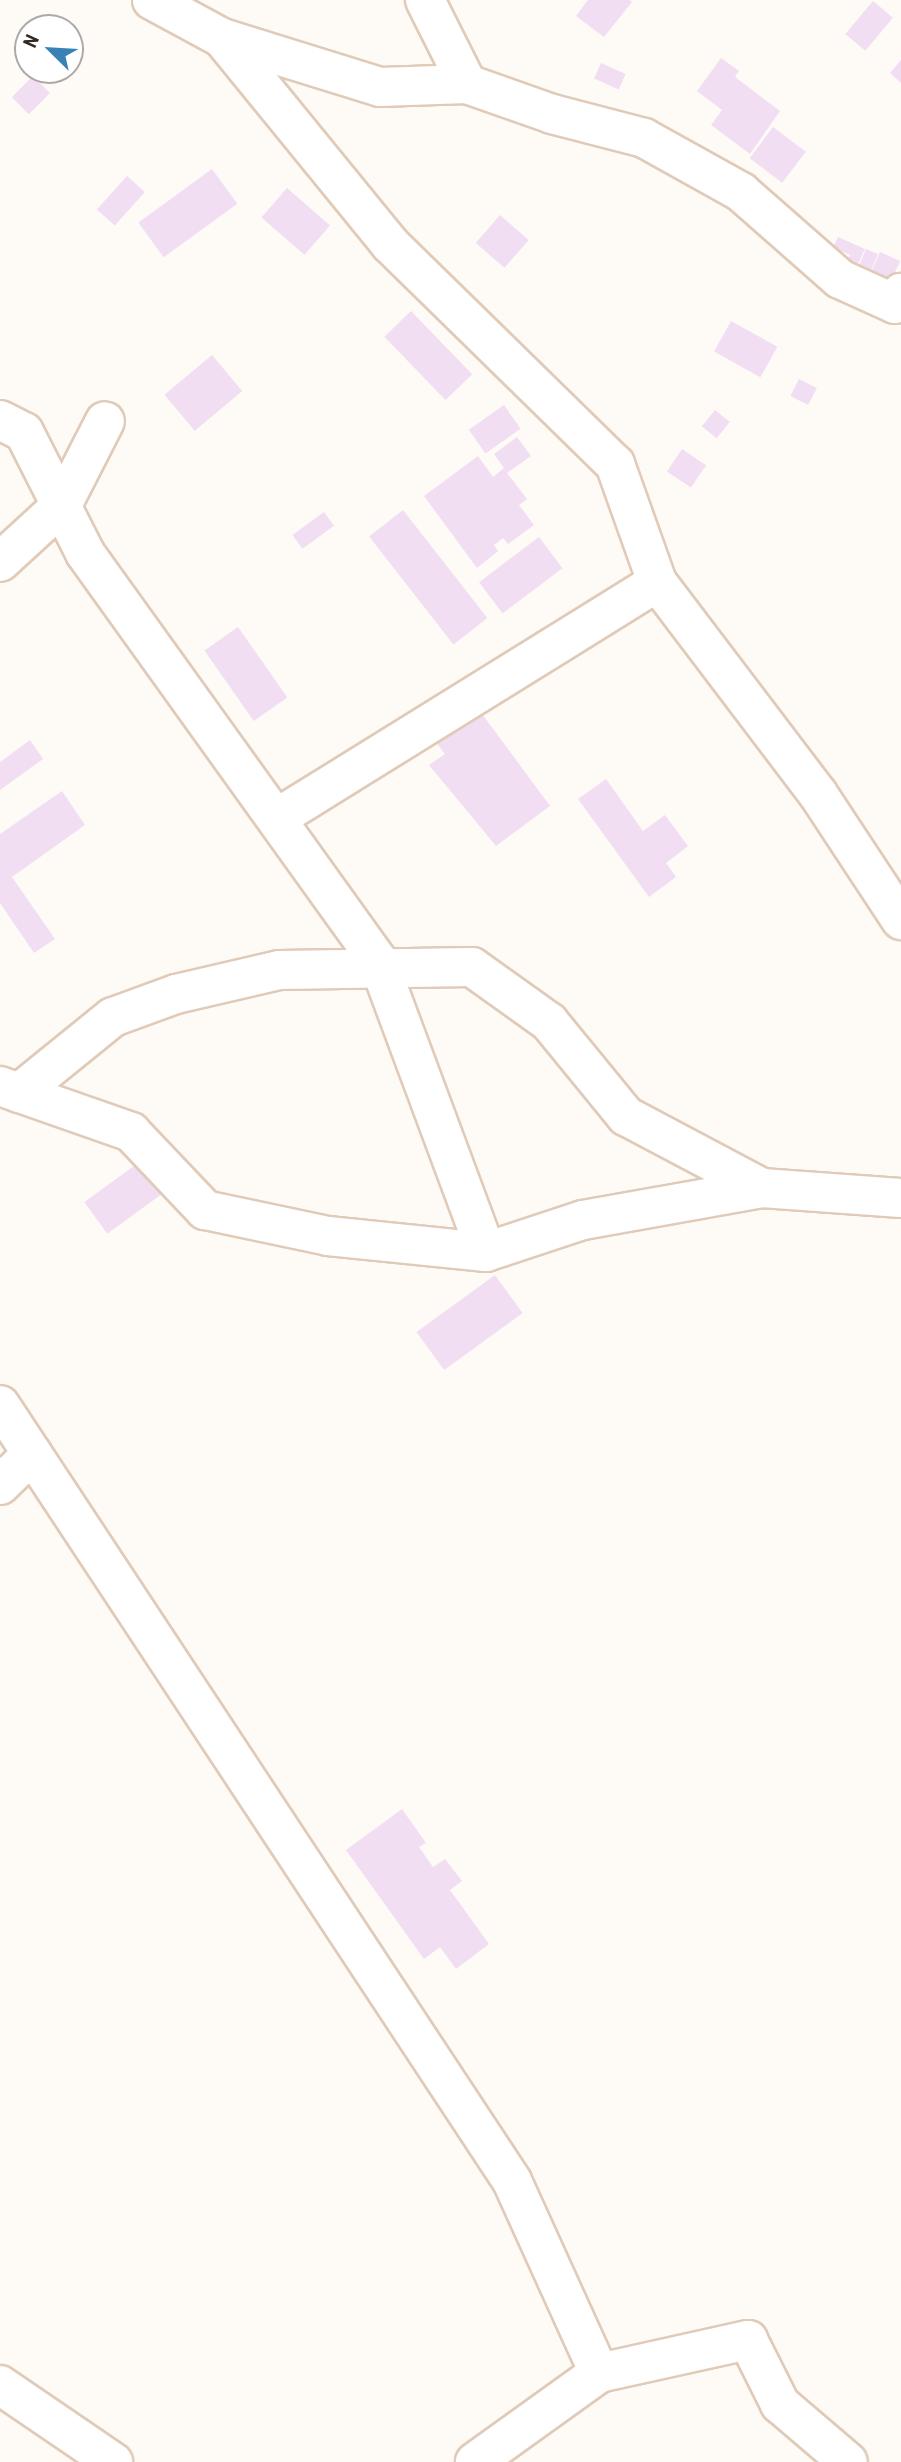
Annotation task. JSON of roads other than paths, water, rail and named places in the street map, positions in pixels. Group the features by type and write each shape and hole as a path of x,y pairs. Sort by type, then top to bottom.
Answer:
{"street":[{"path":"152,0 222,38 380,87 467,83 552,114 644,138 741,192 840,279 895,304 901,293"},
{"path":"425,0 467,83"},
{"path":"222,38 390,244 615,464 657,582 818,794 901,920"},
{"path":"0,420 24,432 85,553 277,818 380,968 486,1252"},
{"path":"0,562 62,505 105,422"},
{"path":"277,818 657,582"},
{"path":"9,1089 113,1017 176,994 279,970 472,967 549,1022 626,1116 762,1188"},
{"path":"9,1089 131,1132 205,1210 328,1236 486,1252 583,1220 762,1188 901,1198"},
{"path":"0,1405 512,2180 599,2373"},
{"path":"0,1485 33,1454"},
{"path":"475,2462 599,2373 748,2340 780,2404 848,2462"},
{"path":"0,2385 113,2462"}]}
